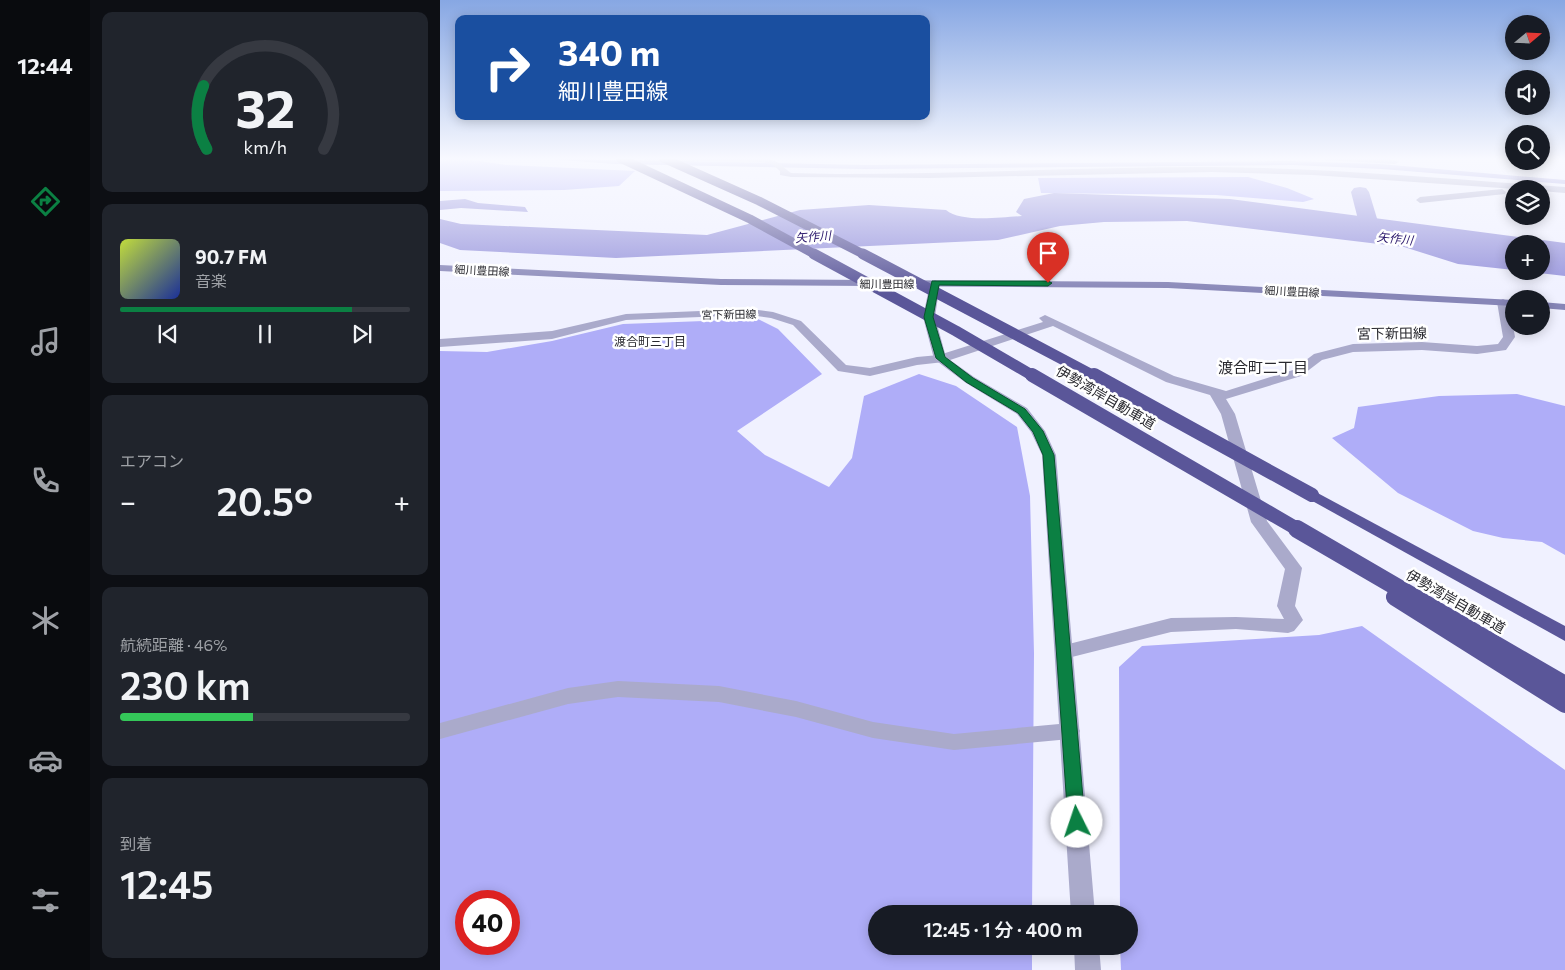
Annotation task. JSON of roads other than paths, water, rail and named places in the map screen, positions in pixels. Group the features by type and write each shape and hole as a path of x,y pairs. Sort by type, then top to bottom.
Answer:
{"highway":[{"name":"伊勢湾岸自動車道","path":"718,203 813,252 964,335 1565,685"},
{"name":"伊勢湾岸自動車道","path":"762,203 842,242 1078,366 1565,634"},
{"path":"1158,447 1565,704"},
{"path":"1312,495 1565,626"}],"main road":[{"name":"細川豊田線","path":"440,268 721,282 1168,285 1505,303"},
{"path":"1550,306 1565,307"}],"street":[{"path":"935,283 929,317 940,358 970,380 1022,411 1038,431 1049,455 1082,905"},
{"name":"宮下新田線","path":"440,343 552,336 626,317 750,312 773,315 797,323 842,368 870,372 940,358 1048,320 1170,379 1226,395 1297,373 1318,357 1353,348 1422,346 1477,350 1502,347 1509,335"},
{"path":"1064,652 1171,625 1236,623 1288,626 1294,620 1286,606 1294,568 1259,522 1228,414 1216,393"},
{"path":"440,731 568,696 618,689 719,694 796,709 873,730 954,742 1070,731"},
{"path":"1087,955 1088,970"}],"water":[{"path":"440,203 481,203 525,207 528,212 461,208 440,210"},
{"name":"矢作川","path":"1021,203 1262,203 1505,235 1505,269 1458,264 1404,247 1187,221 1104,222 1060,226 998,240 616,258 460,250 440,243 440,219 461,224 707,235 800,210 869,205 946,210 961,217 971,218 1022,216 1016,212"},
{"path":"1550,241 1565,243 1565,276 1550,274"}],"waterway":[{"name":"矢作川","path":"1363,203 1372,235"}],"district":[{"name":"渡合町三丁目","path":"650,341"},
{"name":"渡合町二丁目","path":"1263,367"}]}
